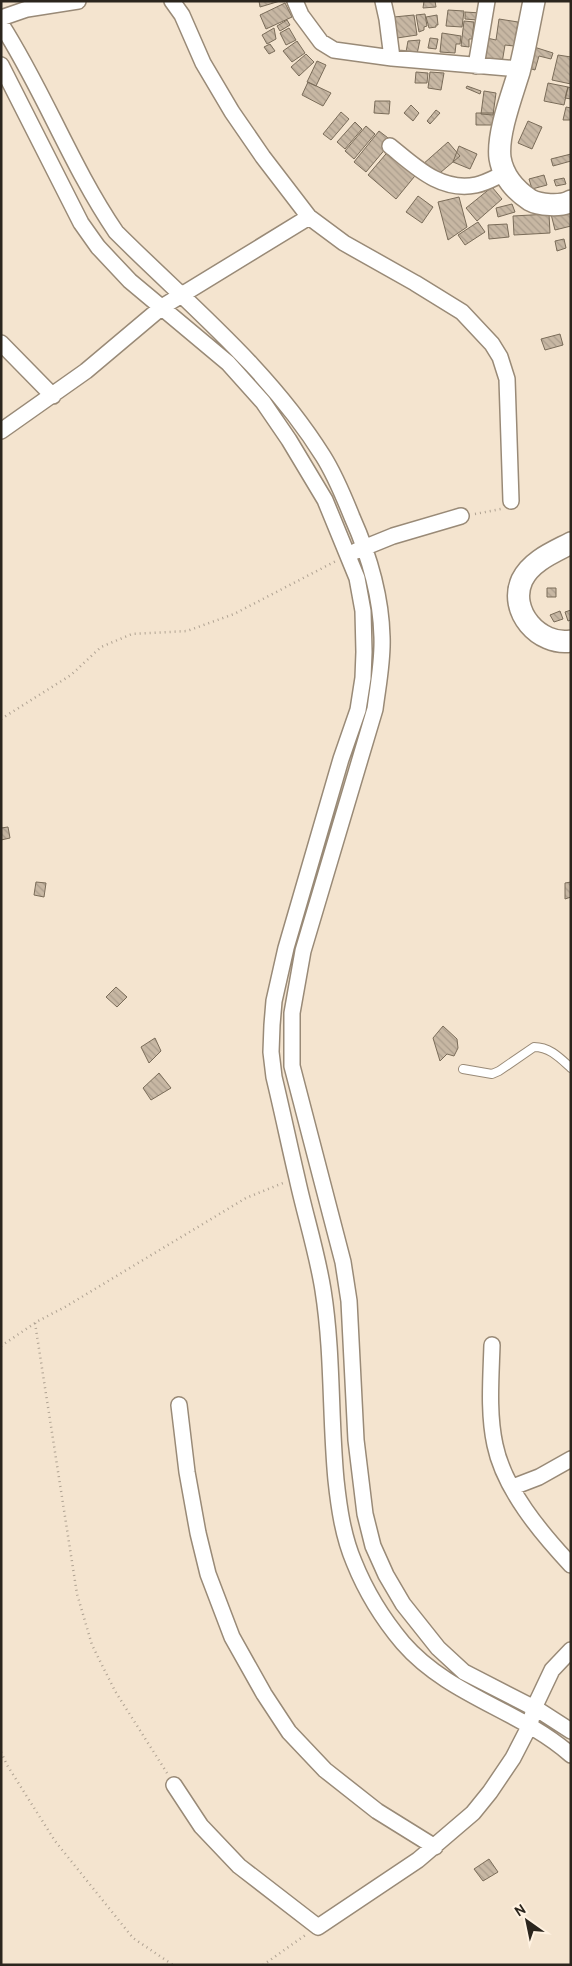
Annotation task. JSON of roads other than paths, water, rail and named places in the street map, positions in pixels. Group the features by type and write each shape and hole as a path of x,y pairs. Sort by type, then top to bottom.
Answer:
{"main road":[{"path":"534,1 500,144 500,156 505,173 518,192 533,202 549,204 571,202"},
{"path":"571,543 540,560 528,571 522,580 519,598 524,616 536,631 554,640 571,641"}],"street":[{"path":"1,18 27,9 78,1"},
{"path":"172,1 182,15 203,63 232,112 263,158 309,217 344,243 462,312 492,344 500,357 507,380 511,501"},
{"path":"294,1 301,16 321,42 334,50 392,58 519,69"},
{"path":"383,1 392,58"},
{"path":"476,66 487,1"},
{"path":"1,24 21,55 63,140 116,232 232,343 266,379 297,418 324,457 346,501 365,547 380,606 382,639 375,709 302,950 292,1013 292,1066 343,1262 349,1301 356,1440 365,1514 373,1546 403,1604 438,1648 464,1672 534,1708 571,1731"},
{"path":"1,65 81,223 98,247 130,281 228,363 263,402 289,440 325,500 357,578 363,611 363,678 358,710 341,759 286,948 274,1001 271,1052 274,1077 323,1291 338,1496 343,1524 353,1560 368,1594 404,1644 430,1670 460,1689 530,1725 571,1755"},
{"path":"390,146 433,179 452,185 478,185 505,173"},
{"path":"1,431 86,371 162,307 309,217"},
{"path":"1,342 53,396"},
{"path":"348,554 392,536 461,516"},
{"path":"341,759 360,762"},
{"path":"286,948 302,950"},
{"path":"297,1178 319,1168"},
{"path":"492,1345 491,1398 493,1433 500,1460 524,1508 545,1538 571,1565"},
{"path":"179,1405 187,1472 198,1534 208,1574 232,1637 264,1694 289,1732 325,1770 377,1811 435,1847"},
{"path":"513,1487 547,1473 571,1460"},
{"path":"174,1785 201,1826 239,1866 318,1927 435,1847 473,1813 513,1758 530,1725 534,1708 552,1670 571,1650"}],"lane":[{"path":"463,1069 492,1074 534,1047 550,1050 571,1068"}]}
